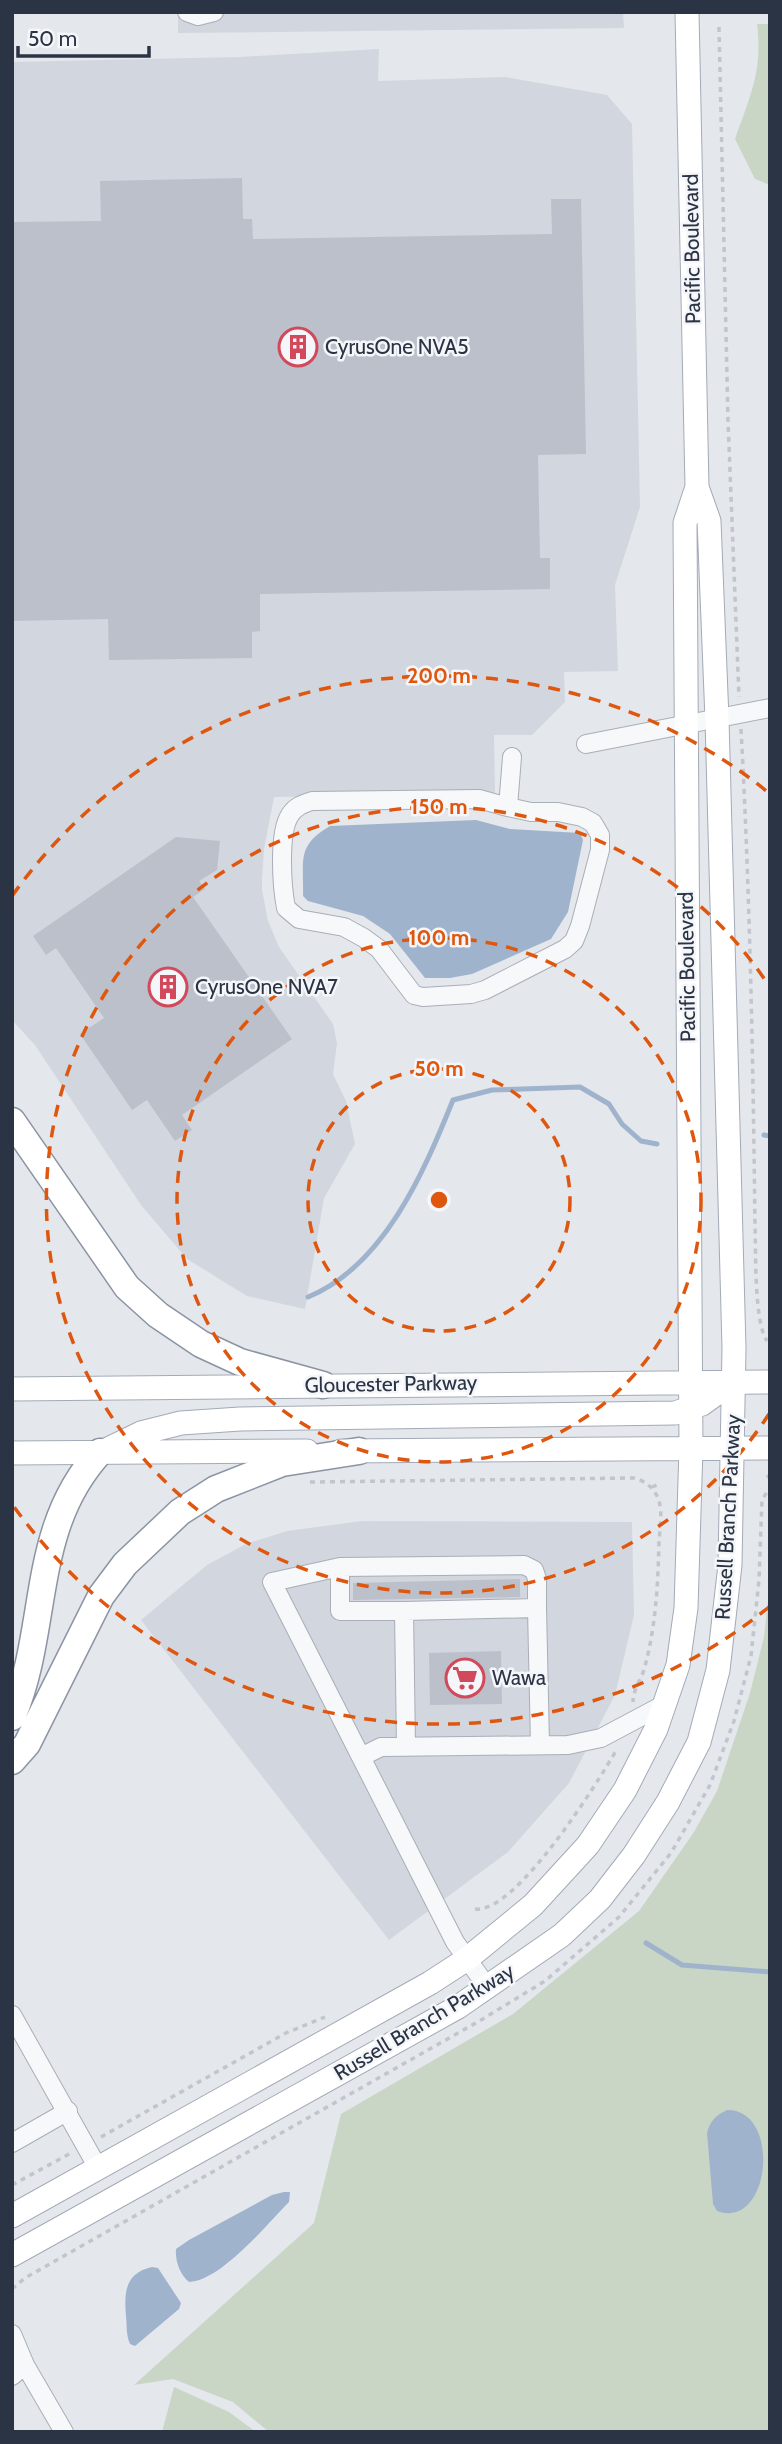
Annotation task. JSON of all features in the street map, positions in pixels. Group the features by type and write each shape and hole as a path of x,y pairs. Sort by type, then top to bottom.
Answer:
{"highway":[{"path":"12,1121 127,1287 158,1315 201,1344 240,1362 323,1385"},
{"path":"12,1760 27,1744 101,1596 125,1564 155,1533 180,1512 216,1489 282,1463 359,1451"},
{"path":"12,1717 20,1699 54,1532 62,1509 78,1479 100,1452"}],"main road":[{"name":"Pacific Boulevard","path":"687,12 697,487 709,521 729,717 734,1381"},
{"name":"Pacific Boulevard","path":"691,1448 685,523 697,487"},
{"path":"100,1452 141,1433 181,1423 320,1418 675,1413 690,1409 719,1394 734,1381"},
{"name":"Russell Branch Parkway","path":"12,2255 488,1988 562,1935 600,1899 634,1855 668,1802 699,1742 720,1657 730,1565 734,1381"},
{"name":"Gloucester Parkway","path":"12,1389 770,1382"},
{"name":"Russell Branch Parkway","path":"12,2216 430,1983 467,1959 533,1905 588,1845 625,1790 656,1729 678,1665 686,1608 691,1448"},
{"path":"12,1453 770,1448"}],"street":[{"path":"187,12 198,16 214,12"},
{"path":"586,744 770,708"},
{"path":"508,807 512,757"},
{"path":"479,799 508,807 582,817 593,823 600,835 600,850 574,941 565,949 485,990 471,994 414,995 379,949 364,938 344,928 299,919 286,908 282,866 285,825 298,806 312,801 479,799"},
{"path":"488,1988 467,1959 272,1582 340,1567 524,1565 534,1570 537,1579 540,1745"},
{"path":"340,1567 340,1611 537,1608"},
{"path":"404,1611 406,1746"},
{"path":"361,1758 381,1747 568,1745 601,1738 665,1704"},
{"path":"12,2015 98,2168"},
{"path":"12,2143 68,2111"},
{"path":"12,2334 19,2371 64,2432"}],"path":[{"path":"719,27 728,419 729,717 752,1016 759,1320 767,1341"},
{"path":"302,1482 643,1480 652,1487 660,1507 657,1599 646,1665 633,1692 633,1702"},
{"path":"652,1487 659,1484"},
{"path":"479,1911 505,1896 545,1856 589,1798 621,1741"},
{"path":"12,2185 286,2033 333,2013"}],"shaded area":[{"path":"178,12 623,12 624,28 178,33"},
{"path":"379,49 378,81 505,77 607,95 632,124 640,507 615,585 618,671 564,672 565,702 532,735 494,735 495,796 398,791 397,795 274,797 264,849 262,878 268,921 279,947 333,1024 337,1043 333,1074 346,1101 355,1144 324,1198 305,1309 247,1296 187,1259 141,1205 35,1045 12,1020 12,62 239,57"},
{"path":"362,1521 632,1522 634,1615 615,1695 569,1783 508,1852 389,1940 141,1620 207,1565 246,1544 287,1531"}],"green space":[{"path":"757,24 770,24 770,185 755,179 735,139 757,70"},
{"path":"770,1582 770,2432 269,2432 233,2402 173,2379 134,2385 314,2223 341,2114 513,2014 639,1911 694,1832 717,1791 750,1693 764,1637"},
{"path":"174,2387 229,2412 256,2432 162,2432"}],"water":[{"path":"476,820 510,829 580,833 583,840 568,912 551,939 472,974 450,978 425,978 390,934 363,916 308,901 303,896 303,863 307,847 319,833 330,826"},
{"path":"727,2110 745,2115 756,2128 762,2147 763,2168 758,2188 749,2204 735,2212 717,2211 713,2204 707,2133 714,2119"},
{"path":"290,2192 289,2202 229,2262 202,2279 189,2282 183,2276 176,2258 176,2249 272,2195"},
{"path":"152,2267 158,2268 181,2303 179,2309 135,2346 130,2344 127,2334 126,2292 136,2274"}],"building":[{"name":"CyrusOne NVA5","path":"242,178 243,219 252,219 253,239 552,234 551,199 581,199 586,454 538,455 540,558 550,558 550,589 260,594 260,631 252,632 252,658 109,660 108,619 12,621 12,222 101,221 100,181"},
{"name":"CyrusOne NVA7","path":"176,837 220,841 217,870 199,881 205,889 193,897 292,1039 182,1115 192,1130 175,1141 147,1100 132,1110 80,1034 104,1018 56,948 46,955 33,936"},
{"path":"520,1579 520,1597 353,1600 353,1583"},
{"name":"Wawa","path":"501,1651 502,1704 430,1705 429,1653"}],"waterway":[{"path":"308,1297 335,1283 359,1263 380,1240 414,1186 453,1100 492,1090 580,1087 609,1104 622,1124 641,1141 657,1144"},
{"path":"764,1135 770,1136"},
{"path":"646,1943 682,1965 770,1972"}],"place":[{"name":"CyrusOne NVA5","path":"298,347"},
{"name":"CyrusOne NVA7","path":"168,987"},
{"name":"Wawa","path":"465,1678"}]}
